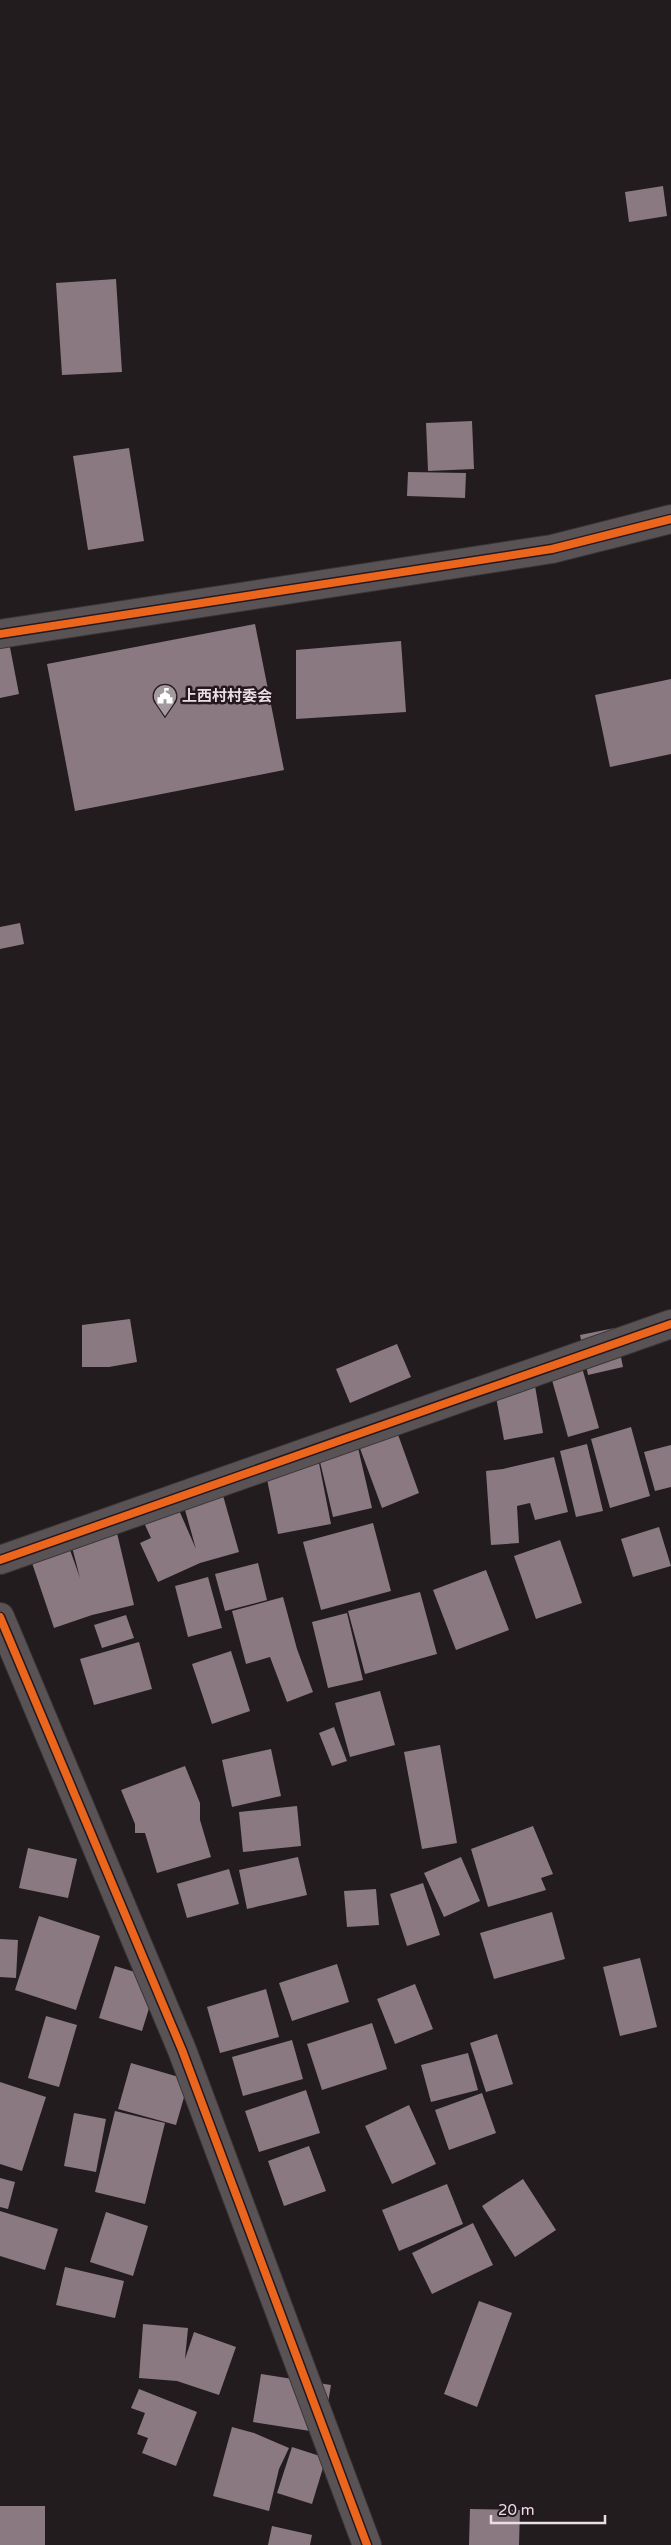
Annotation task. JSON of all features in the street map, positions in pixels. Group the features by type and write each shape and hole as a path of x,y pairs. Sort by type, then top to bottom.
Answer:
{"street":[{"path":"0,634 552,549 671,519"},
{"path":"0,1560 671,1324"},
{"path":"0,1617 182,2050 367,2545"}],"building":[{"path":"663,186 667,216 629,222 625,192"},
{"path":"116,279 122,372 62,375 56,283"},
{"path":"472,421 474,469 428,471 426,423"},
{"path":"129,448 144,541 88,550 73,456"},
{"path":"408,472 466,473 465,498 407,496"},
{"name":"上西村村委会","path":"255,624 284,770 75,811 47,664"},
{"path":"8,637 19,694 0,698 0,638"},
{"path":"401,641 406,712 296,719 296,650"},
{"path":"671,679 671,754 610,767 595,695"},
{"path":"20,923 24,944 0,949 0,927"},
{"path":"130,1319 137,1362 109,1367 82,1367 82,1325"},
{"path":"615,1328 623,1367 588,1375 580,1335"},
{"path":"397,1344 411,1377 350,1403 336,1369"},
{"path":"581,1364 599,1428 568,1437 550,1373"},
{"path":"533,1374 543,1433 504,1440 493,1381"},
{"path":"631,1427 650,1496 610,1508 591,1439"},
{"path":"396,1429 419,1493 382,1508 358,1443"},
{"path":"356,1439 372,1508 333,1517 317,1449"},
{"path":"587,1444 603,1511 576,1517 560,1451"},
{"path":"671,1445 671,1487 655,1491 644,1452"},
{"path":"554,1457 568,1512 535,1520 530,1503 517,1506 519,1543 491,1545 486,1471"},
{"path":"318,1458 331,1524 278,1534 265,1469"},
{"path":"222,1492 239,1552 200,1563 158,1582 140,1543 151,1538 141,1516 175,1501 196,1549 183,1503"},
{"path":"373,1523 391,1591 321,1610 303,1542"},
{"path":"659,1527 671,1566 633,1577 621,1539"},
{"path":"117,1533 134,1605 92,1615 54,1628 31,1560 69,1547 80,1578 71,1543"},
{"path":"560,1540 582,1603 536,1619 514,1556"},
{"path":"258,1563 267,1600 225,1611 215,1574"},
{"path":"486,1570 509,1630 456,1650 433,1590"},
{"path":"208,1577 222,1628 188,1637 175,1586"},
{"path":"420,1592 437,1654 365,1674 348,1611"},
{"path":"283,1597 297,1649 313,1692 287,1702 270,1657 246,1664 232,1611"},
{"path":"347,1613 363,1680 328,1688 312,1622"},
{"path":"126,1615 134,1638 102,1648 94,1625"},
{"path":"139,1642 152,1689 94,1705 80,1659"},
{"path":"231,1651 250,1711 212,1724 192,1664"},
{"path":"380,1691 395,1745 350,1757 335,1703"},
{"path":"334,1727 347,1761 332,1766 319,1733"},
{"path":"440,1745 457,1843 422,1849 404,1752"},
{"path":"271,1749 281,1796 232,1807 222,1760"},
{"path":"185,1766 200,1803 200,1820 211,1857 157,1873 145,1833 135,1833 135,1824 121,1790"},
{"path":"297,1806 301,1846 243,1852 239,1812"},
{"path":"533,1826 553,1874 541,1878 546,1890 488,1907 471,1849"},
{"path":"28,1848 77,1859 68,1898 19,1888"},
{"path":"298,1857 307,1895 247,1909 239,1870"},
{"path":"461,1857 480,1901 444,1917 424,1873"},
{"path":"229,1869 239,1904 187,1918 177,1884"},
{"path":"423,1883 440,1935 407,1946 390,1894"},
{"path":"376,1889 379,1925 347,1927 344,1891"},
{"path":"552,1912 565,1959 494,1979 480,1933"},
{"path":"39,1916 100,1936 76,2010 15,1990"},
{"path":"0,1939 18,1940 16,1978 0,1977"},
{"path":"640,1958 657,2027 620,2036 603,1967"},
{"path":"337,1964 349,2002 292,2021 279,1983"},
{"path":"115,1966 158,1979 142,2031 99,2018"},
{"path":"415,1984 433,2029 395,2044 377,1999"},
{"path":"266,1989 279,2037 220,2053 207,2007"},
{"path":"46,2016 77,2025 59,2087 28,2078"},
{"path":"372,2023 387,2069 322,2090 307,2044"},
{"path":"497,2034 513,2084 486,2092 470,2043"},
{"path":"292,2040 303,2079 243,2096 232,2057"},
{"path":"468,2053 478,2090 431,2102 421,2065"},
{"path":"131,2063 189,2080 176,2125 118,2109"},
{"path":"0,2082 46,2097 22,2171 0,2164"},
{"path":"306,2090 320,2133 259,2152 245,2111"},
{"path":"482,2093 496,2133 449,2150 435,2110"},
{"path":"409,2105 436,2164 392,2184 365,2126"},
{"path":"115,2111 165,2123 145,2204 95,2192"},
{"path":"74,2113 106,2119 96,2172 64,2166"},
{"path":"309,2146 326,2191 284,2206 268,2161"},
{"path":"0,2178 15,2182 8,2209 0,2207"},
{"path":"523,2179 556,2230 515,2257 482,2206"},
{"path":"447,2184 463,2224 399,2251 382,2210"},
{"path":"0,2211 58,2229 45,2270 0,2256"},
{"path":"106,2212 148,2226 133,2276 90,2262"},
{"path":"473,2223 493,2265 432,2294 412,2253"},
{"path":"65,2267 124,2281 115,2318 56,2305"},
{"path":"479,2301 512,2313 477,2407 444,2394"},
{"path":"143,2324 188,2328 185,2359 194,2332 236,2347 219,2395 177,2381 139,2378"},
{"path":"261,2374 331,2385 323,2433 253,2422"},
{"path":"139,2389 197,2412 176,2466 142,2453 148,2438 137,2434 145,2413 131,2408"},
{"path":"232,2427 254,2433 289,2448 279,2469 269,2511 213,2496"},
{"path":"292,2447 326,2458 312,2504 277,2493"},
{"path":"0,2506 45,2506 45,2545 0,2545"},
{"path":"470,2509 520,2510 519,2545 469,2545"},
{"path":"272,2526 312,2535 310,2545 268,2545"}],"cycle path":[{"path":"0,634 552,549 671,519"},
{"path":"0,1560 671,1324"},
{"path":"0,1617 182,2050 367,2545"}],"place":[{"name":"上西村村委会","path":"165,717"}]}
